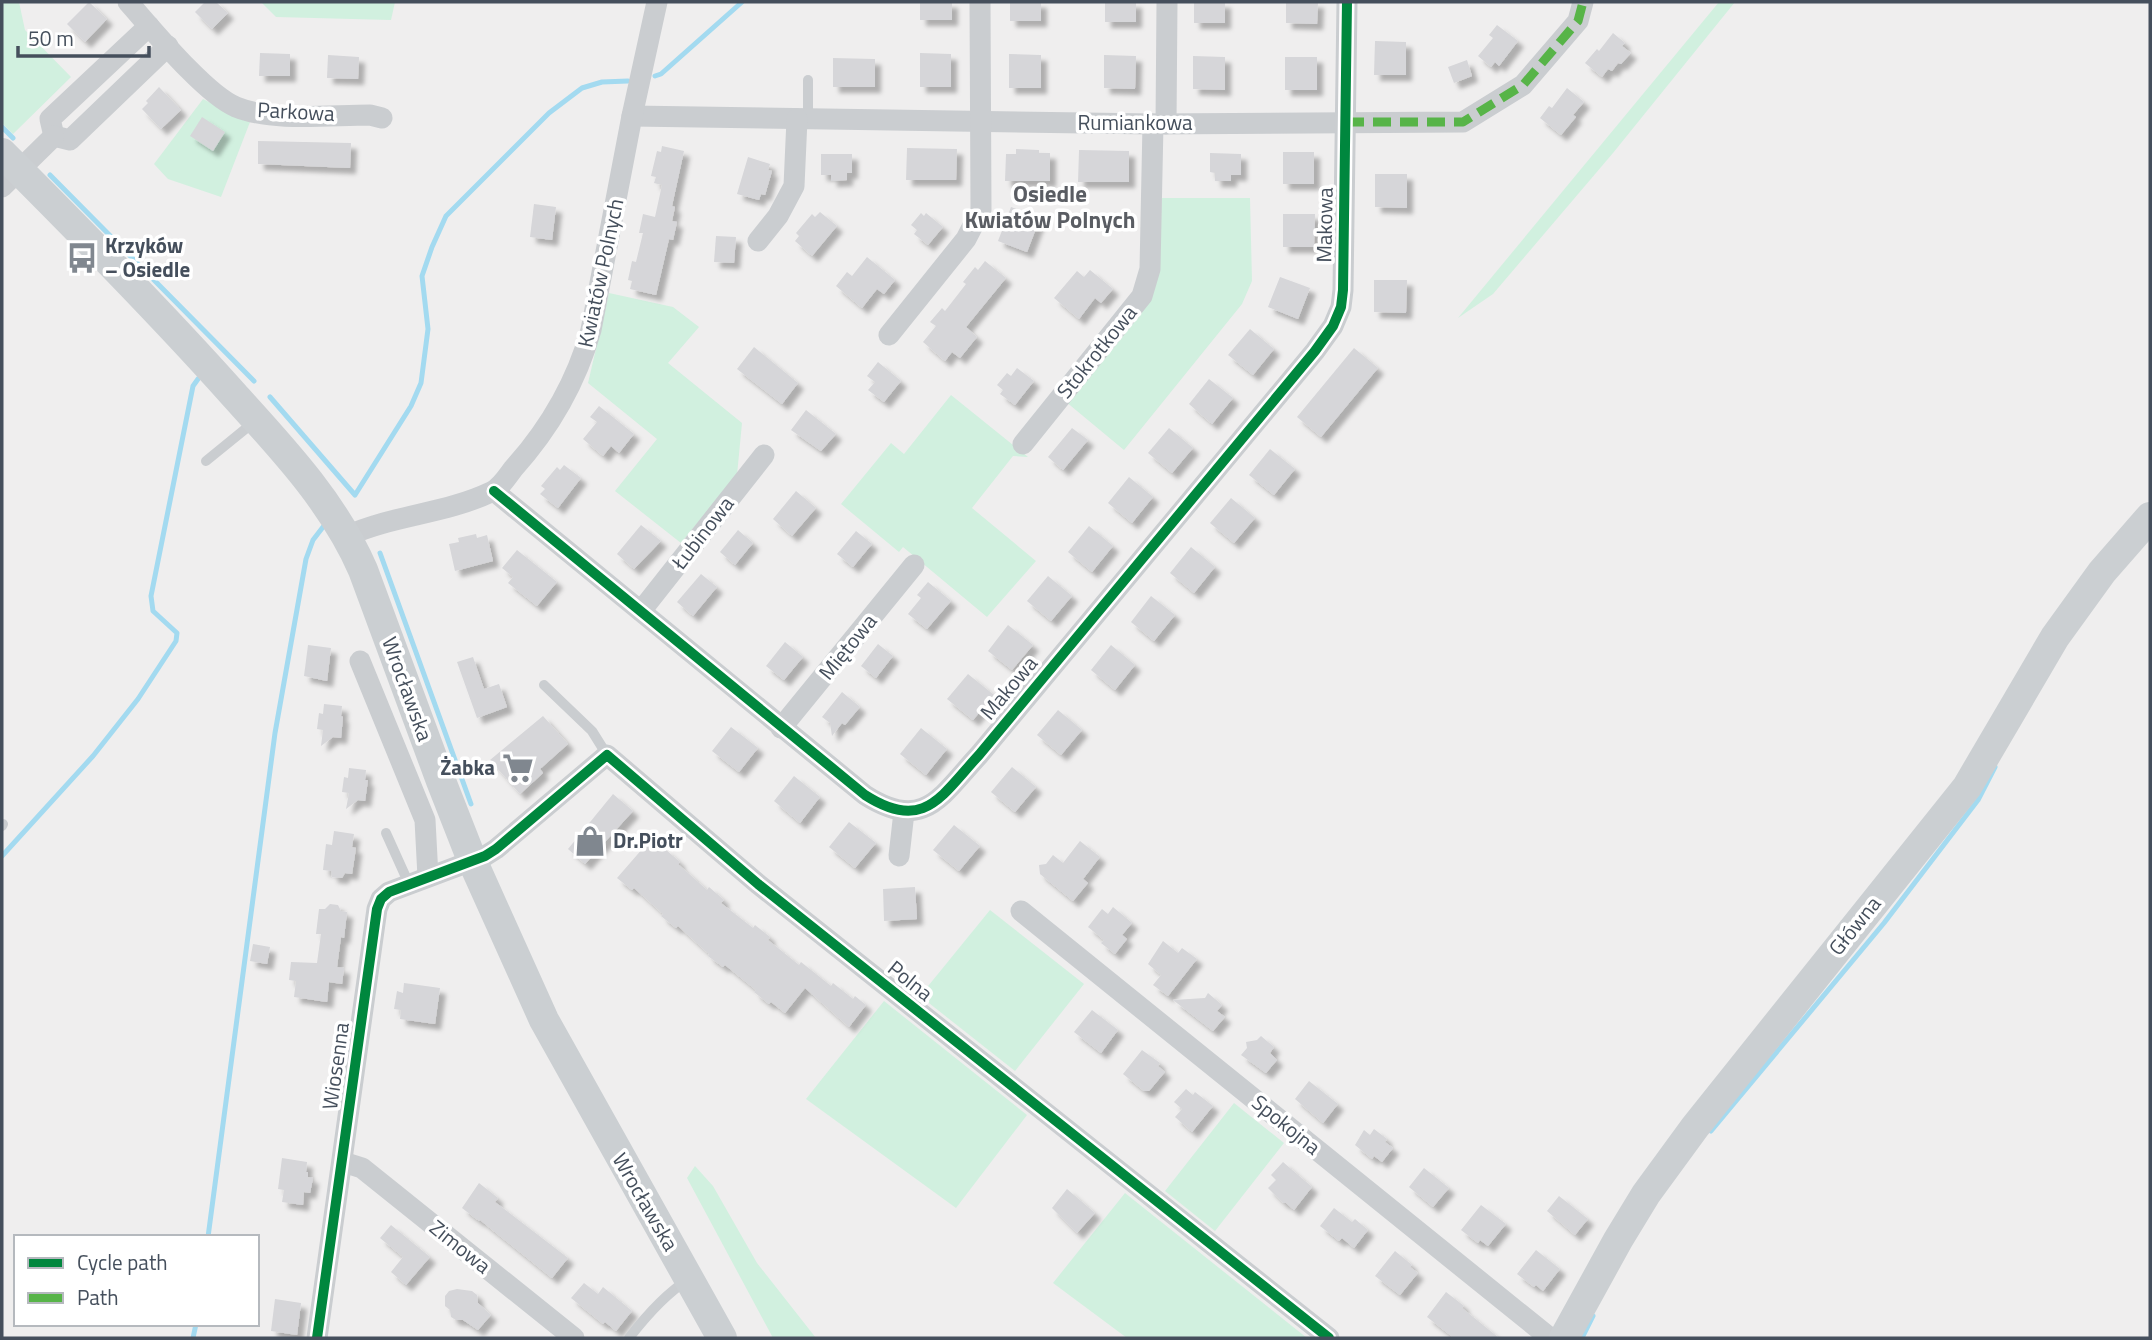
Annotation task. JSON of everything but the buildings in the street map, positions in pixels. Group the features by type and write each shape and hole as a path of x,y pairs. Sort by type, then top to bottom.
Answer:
{"street":[{"name":"Parkowa","path":"128,2 204,84 235,106 259,113 280,115 370,115 382,118"},
{"name":"Kwiatów Polnych","path":"494,491 547,428 582,363 592,330 632,116 657,2"},
{"path":"889,335 966,239 981,210 980,2"},
{"name":"Stokrotkowa","path":"1023,444 1142,296 1150,269 1167,2"},
{"name":"Makowa","path":"904,812 918,811 934,803 979,755 1266,411 1333,326 1341,307 1343,290 1347,2"},
{"name":"Rumiankowa","path":"632,116 1160,124 1463,121 1523,85 1578,21 1583,2"},
{"path":"54,136 50,119 149,26"},
{"path":"7,170 54,136 70,140 168,46"},
{"path":"105,67 124,88"},
{"path":"758,241 778,216 794,186 802,119"},
{"name":"Wrocławska","path":"7,170 112,263 256,420 318,493 347,536 363,570 472,860 544,1020 722,1338"},
{"name":"Łubinowa","path":"641,611 764,455"},
{"path":"347,536 377,524 449,507 494,491 865,795 884,807 904,812 899,856"},
{"name":"Główna","path":"1564,1338 1646,1194 1703,1117 1967,787 2056,637 2102,572 2150,517"},
{"name":"Miętowa","path":"781,728 914,565"},
{"path":"360,661 425,820 419,880"},
{"path":"472,860 496,849 607,755"},
{"name":"Polna","path":"607,755 758,884 1329,1338"},
{"name":"Wiosenna","path":"317,1338 377,909 381,899 389,892 472,860"},
{"name":"Spokojna","path":"1021,911 1550,1338"},
{"name":"Zimowa","path":"343,1162 362,1168 574,1338"}],"lane":[{"path":"802,119 808,80"},
{"path":"206,461 256,420"},
{"path":"544,684 592,731 607,755"},
{"path":"386,833 419,880"},
{"path":"629,1338 647,1316 689,1279"}],"green space":[{"path":"2,2 19,2 25,30 71,77 13,134 2,123"},
{"path":"261,2 395,2 391,20 276,17"},
{"path":"1719,2 1735,2 1613,153 1493,294 1458,318"},
{"path":"203,99 250,122 221,197 168,179 154,164"},
{"path":"1162,198 1250,198 1252,281 1242,304 1124,450 1065,401 1149,299"},
{"path":"609,293 673,307 699,327 668,363 742,423 737,475 681,543 615,491 657,439 588,383"},
{"path":"951,395 1028,457 1013,456 972,508 1036,561 987,617 903,547 899,552 841,504 891,443 904,454"},
{"path":"990,910 1084,984 1015,1071 920,996"},
{"path":"884,1001 1027,1115 956,1208 806,1099"},
{"path":"1234,1103 1284,1143 1215,1231 1165,1191"},
{"path":"695,1166 713,1186 757,1263 816,1338 773,1338 687,1178"},
{"path":"1125,1193 1307,1338 1127,1338 1053,1283"}],"waterway":[{"path":"655,76 661,74 742,2"},
{"path":"270,397 355,495 411,406 421,383 428,329 422,276 446,216 549,113 582,88 602,82 628,81"},
{"path":"2,127 13,138"},
{"path":"50,175 254,381"},
{"path":"2,856 93,756 138,699 176,641 177,633 153,611 151,596 193,386 198,379"},
{"path":"208,1235 275,733 306,559 313,540 323,527"},
{"path":"380,553 471,804"},
{"path":"1711,1131 1884,923 1978,800 1995,767"},
{"path":"1582,1338 1593,1316"},
{"path":"193,1338 196,1326"}],"marked path":[{"path":"1346,122 1463,122 1523,85 1578,21 1583,2"}],"cycle path":[{"path":"494,491 865,795 885,806 902,811 917,810 930,805 942,796 979,755 1333,326 1341,307 1343,290 1347,2"},
{"path":"317,1338 377,909 381,899 389,892 485,856 496,849 607,755 758,884 1329,1338"}],"place":[{"name":"Krzyków – Osiedle","path":"82,258"},
{"name":"Żabka","path":"518,768"},
{"name":"Dr.Piotr","path":"590,841"}],"district":[{"name":"Osiedle Kwiatów Polnych","path":"1050,207"}]}
